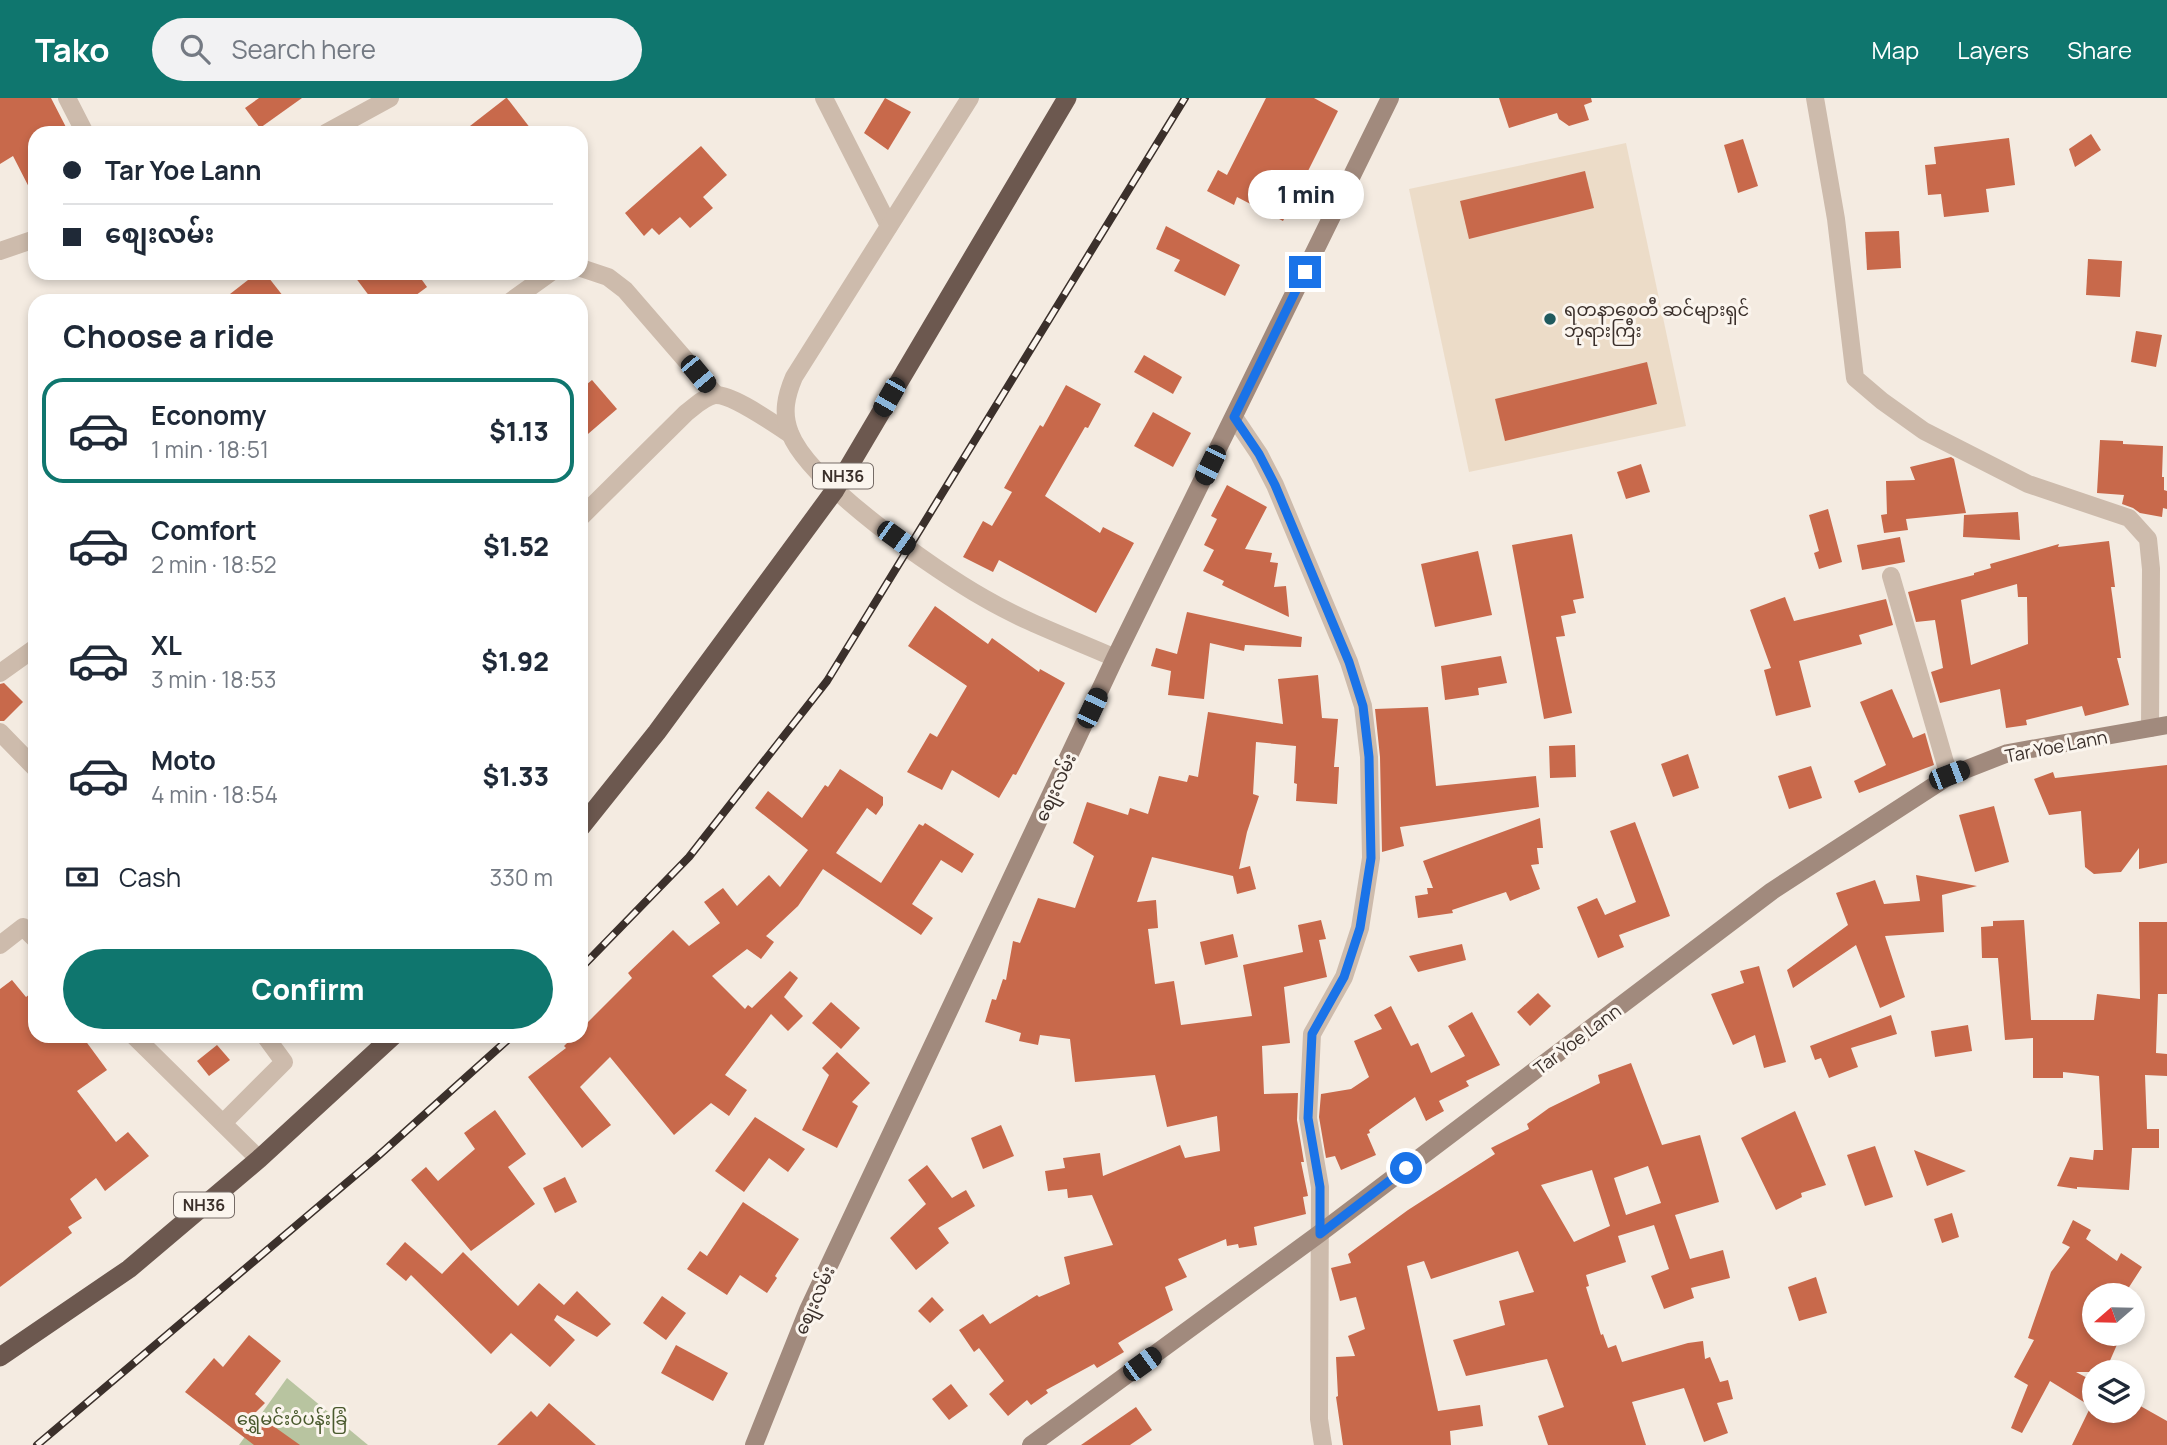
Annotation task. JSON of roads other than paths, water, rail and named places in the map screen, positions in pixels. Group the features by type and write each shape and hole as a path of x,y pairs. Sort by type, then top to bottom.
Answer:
{"highway":[{"name":"NH36","path":"588,818 657,732 835,489 1067,98"},
{"name":"NH36","path":"0,1357 129,1269 259,1158 385,1043"}],"main road":[{"name":"စျေးလမ်း","path":"754,1445 808,1310 1115,658 1390,98"},
{"name":"Tar Yoe Lann","path":"1031,1445 1320,1234 1772,891 1949,775 2008,753 2158,727"}],"street":[{"path":"67,98 81,126"},
{"path":"339,126 390,98"},
{"path":"824,98 888,226"},
{"path":"970,98 794,377 786,396 785,415 790,434 814,470 903,543 984,599 1115,658"},
{"path":"1815,98 1836,219 1855,378 1882,401 1924,430 2028,484 2129,518 2148,539 2158,727"},
{"path":"1,249 28,242"},
{"path":"588,270 608,277 625,290 716,395 746,406 790,434"},
{"path":"521,294 540,280"},
{"path":"588,510 686,413 702,400 716,395"},
{"path":"1234,417 1259,454 1275,485 1349,662 1363,706 1369,757 1371,858 1360,928 1344,977 1312,1034 1308,1118 1320,1187 1319,1419 1322,1445"},
{"path":"1891,576 1949,775"},
{"path":"0,673 28,653"},
{"path":"0,732 28,761"},
{"path":"0,945 23,927 28,932"},
{"path":"141,1043 259,1158"},
{"path":"223,1123 284,1062 270,1043"}],"railway":[{"path":"588,961 689,857 827,681 1185,98"},
{"path":"37,1445 377,1157 504,1043"}],"place":[{"name":"ရတနာစေတီ ဆင်များရှင် ဘုရားကြီး","path":"1550,319"}],"park label":[{"name":"ရွှေမင်းဝံပန်းခြံ","path":"292,1418"}]}
